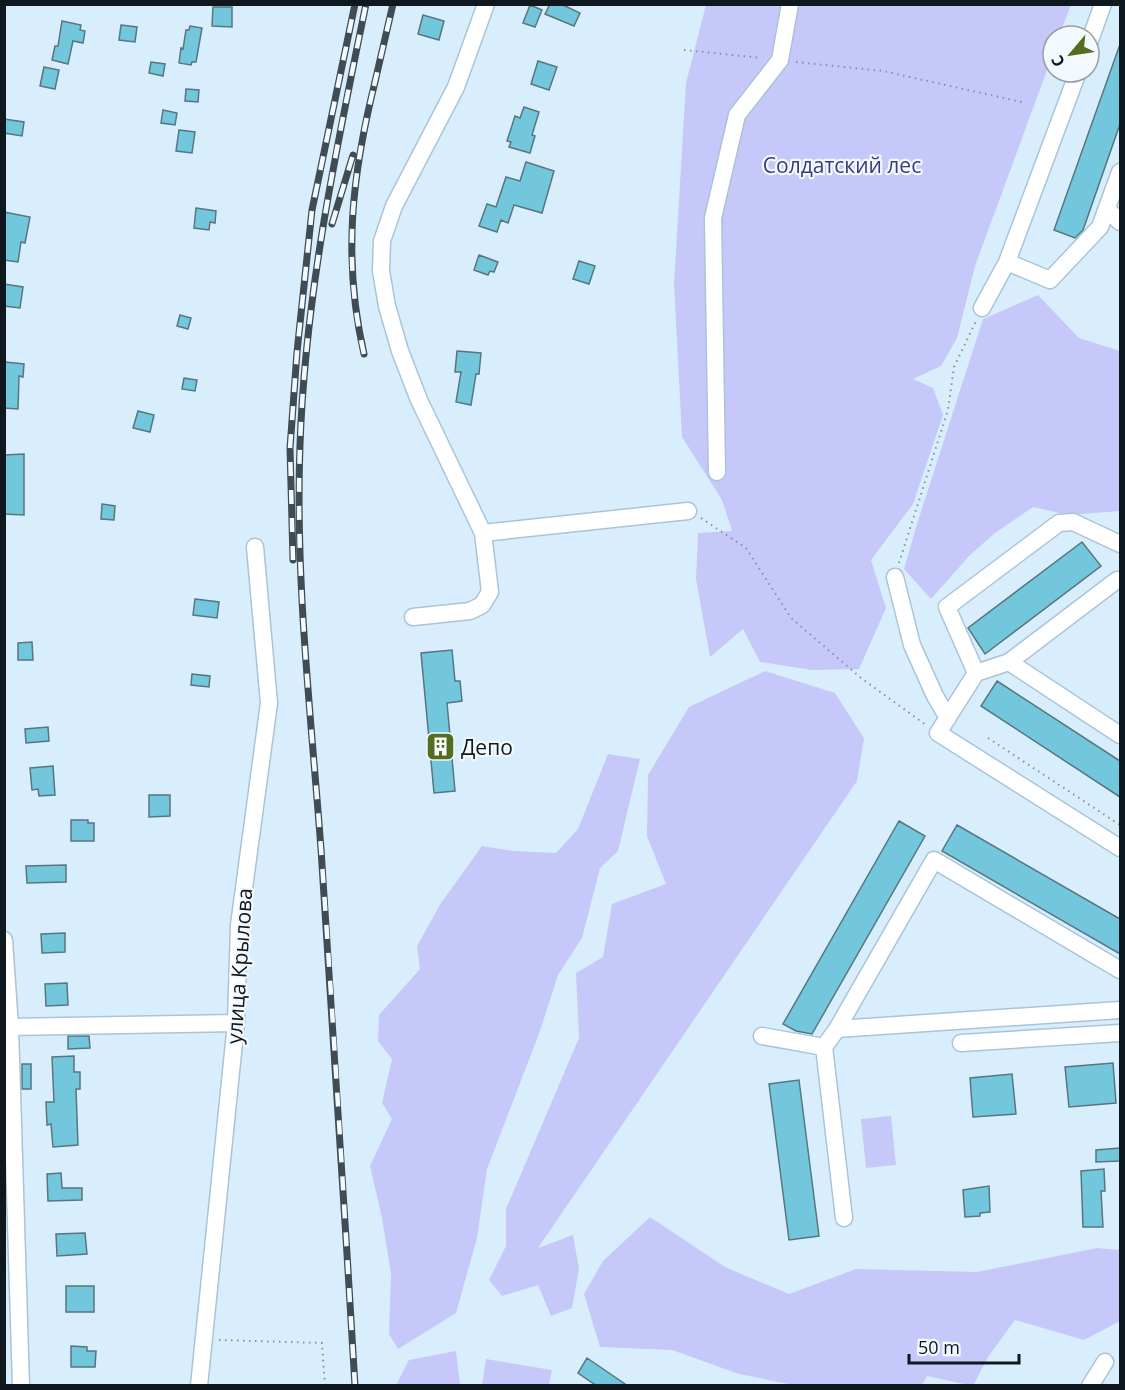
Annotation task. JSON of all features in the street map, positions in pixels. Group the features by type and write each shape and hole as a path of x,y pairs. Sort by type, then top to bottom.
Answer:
{"street":[{"path":"412,617 470,611 485,602 490,587 483,533 419,400 387,306 381,271 382,241 394,206 456,87 486,4"},
{"path":"717,472 713,218 737,115 780,60 790,4"},
{"path":"1096,24 1103,4"},
{"path":"981,308 1007,262 1074,84"},
{"path":"1007,262 1050,280 1100,227 1120,172"},
{"path":"1107,209 1120,222"},
{"path":"483,533 688,511"},
{"path":"976,673 947,607 1059,523 1073,522 1120,544"},
{"name":"улица Крылова","path":"199,1386 237,1023 239,925 269,703 255,547"},
{"path":"895,577 912,645 935,696 948,718"},
{"path":"1120,580 1008,662 976,673 938,733 1120,848"},
{"path":"1008,662 1120,735"},
{"path":"844,1218 824,1047 837,1029 934,860 1120,970"},
{"path":"4,940 10,1027 21,1386"},
{"path":"837,1029 1120,1010"},
{"path":"10,1027 237,1023"},
{"path":"961,1044 1120,1033"},
{"path":"762,1036 824,1047"},
{"path":"1090,1386 1105,1362"}],"path":[{"path":"684,50 883,71 1026,104"},
{"path":"895,577 948,410 954,367 981,308"},
{"path":"688,511 709,522 746,548 792,618 861,678 938,733"},
{"path":"988,738 1120,825"},
{"path":"204,1339 322,1343 325,1386"}],"green space":[{"name":"Солдатский лес","path":"706,5 1071,5 1064,24 1041,24 1042,84 975,266 957,338 941,366 913,379 933,388 943,415 913,504 871,560 886,608 859,669 812,670 760,662 743,629 710,657 696,579 698,533 732,531 722,500 682,437 674,284 686,83"},
{"path":"1038,295 1079,338 1120,351 1120,511 1068,515 1033,507 995,533 970,555 931,599 904,569 983,319"},
{"path":"765,671 835,693 864,738 857,781 538,1248 573,1235 579,1269 572,1308 551,1316 538,1285 502,1296 489,1280 506,1246 506,1209 579,1038 576,973 603,957 612,904 666,884 647,836 648,775 689,707"},
{"path":"608,754 640,759 618,851 600,868 582,938 558,975 540,1031 487,1169 477,1238 456,1313 398,1349 389,1334 391,1274 382,1218 370,1166 392,1119 382,1103 392,1059 378,1041 379,1015 420,969 417,946 441,903 482,846 514,851 556,853 578,829"},
{"path":"891,1116 896,1165 866,1168 861,1119"},
{"path":"650,1217 725,1267 789,1294 856,1269 977,1272 1097,1248 1120,1250 1120,1321 1084,1340 1015,1320 988,1357 973,1386 927,1376 922,1385 793,1385 739,1374 672,1350 600,1347 584,1294 603,1261"},
{"path":"456,1351 460,1385 396,1385 409,1360"},
{"path":"486,1359 552,1370 549,1385 482,1385"}],"building":[{"path":"550,4 561,4 580,13 574,26 545,14"},
{"path":"530,5 542,10 535,27 523,23"},
{"path":"213,7 232,7 232,27 212,26"},
{"path":"423,15 444,21 439,40 418,34"},
{"path":"62,21 81,25 80,30 85,31 83,43 73,41 68,64 52,60 55,46 58,46"},
{"path":"121,25 137,27 135,42 119,40"},
{"path":"190,26 202,28 196,62 192,62 191,65 179,63 186,30 189,30"},
{"path":"1119,47 1120,124 1083,230 1075,238 1054,230"},
{"path":"538,61 557,67 549,90 531,84"},
{"path":"151,62 165,64 163,76 149,73"},
{"path":"44,67 59,70 55,89 40,86"},
{"path":"186,89 199,90 198,102 185,101"},
{"path":"524,107 539,112 532,135 535,136 530,153 509,147 511,142 507,141 515,116 520,118"},
{"path":"163,110 177,113 175,125 161,123"},
{"path":"4,119 24,122 22,136 4,133"},
{"path":"179,130 195,132 192,153 176,151"},
{"path":"526,162 554,171 542,213 514,205 508,223 501,220 497,232 479,226 487,204 496,207 506,177 520,181"},
{"path":"196,208 216,211 215,223 210,222 209,230 194,228"},
{"path":"4,212 30,217 25,243 21,242 18,262 4,260"},
{"path":"479,255 498,262 494,272 490,271 488,275 474,270"},
{"path":"579,261 595,266 589,284 573,279"},
{"path":"4,284 23,287 20,308 4,306"},
{"path":"180,315 191,318 188,329 177,326"},
{"path":"457,351 481,353 479,374 476,374 471,405 456,402 461,372 455,372"},
{"path":"5,362 24,364 23,377 19,376 18,409 4,408"},
{"path":"184,378 197,380 195,391 182,389"},
{"path":"138,411 154,415 150,432 133,428"},
{"path":"24,454 24,515 4,514 4,455"},
{"path":"102,504 115,506 114,520 101,519"},
{"path":"1082,542 1101,566 985,654 968,628"},
{"path":"195,599 219,602 217,618 193,615"},
{"path":"32,642 33,660 18,660 18,643"},
{"name":"Депо","path":"452,650 455,681 460,681 462,701 447,703 455,791 434,793 421,653"},
{"path":"192,674 210,676 209,687 191,685"},
{"path":"997,681 1120,761 1120,797 981,706"},
{"path":"48,727 49,741 26,743 25,729"},
{"path":"53,766 55,795 39,796 38,789 32,790 30,768"},
{"path":"149,795 170,795 170,816 149,817"},
{"path":"71,820 88,820 88,823 94,823 94,841 71,841"},
{"path":"899,821 925,836 812,1034 796,1031 783,1024"},
{"path":"957,825 1120,919 1120,954 942,851"},
{"path":"66,865 66,882 27,883 26,866"},
{"path":"65,933 65,952 42,953 41,934"},
{"path":"67,983 68,1005 46,1006 45,984"},
{"path":"68,1036 89,1036 90,1048 68,1049"},
{"path":"74,1056 74,1072 80,1072 80,1089 76,1089 78,1145 53,1147 51,1124 47,1125 46,1102 54,1102 52,1057"},
{"path":"1113,1063 1116,1103 1069,1107 1065,1067"},
{"path":"22,1064 31,1064 31,1089 22,1089"},
{"path":"1012,1074 1016,1114 973,1117 970,1078"},
{"path":"799,1080 819,1236 789,1240 769,1084"},
{"path":"1120,1148 1120,1161 1096,1162 1096,1150"},
{"path":"1104,1169 1105,1191 1101,1191 1103,1227 1083,1227 1081,1171"},
{"path":"61,1173 62,1188 82,1188 82,1200 48,1201 47,1174"},
{"path":"989,1186 990,1212 980,1213 980,1216 965,1217 963,1190"},
{"path":"85,1233 87,1254 57,1256 56,1234"},
{"path":"66,1286 94,1286 94,1312 66,1312"},
{"path":"71,1346 87,1347 87,1351 96,1351 95,1367 71,1367"},
{"path":"587,1358 628,1386 597,1386 578,1373"}],"railway":[{"path":"293,560 290,448 297,352 312,210 355,4"},
{"path":"355,1386 326,916 305,647 299,496 303,389 315,278 333,168 366,4"},
{"path":"374,86 393,4"},
{"path":"364,354 353,284 353,216 361,148 376,78"},
{"path":"332,224 353,155"}],"place":[{"name":"Депо","path":"440,747"}]}
